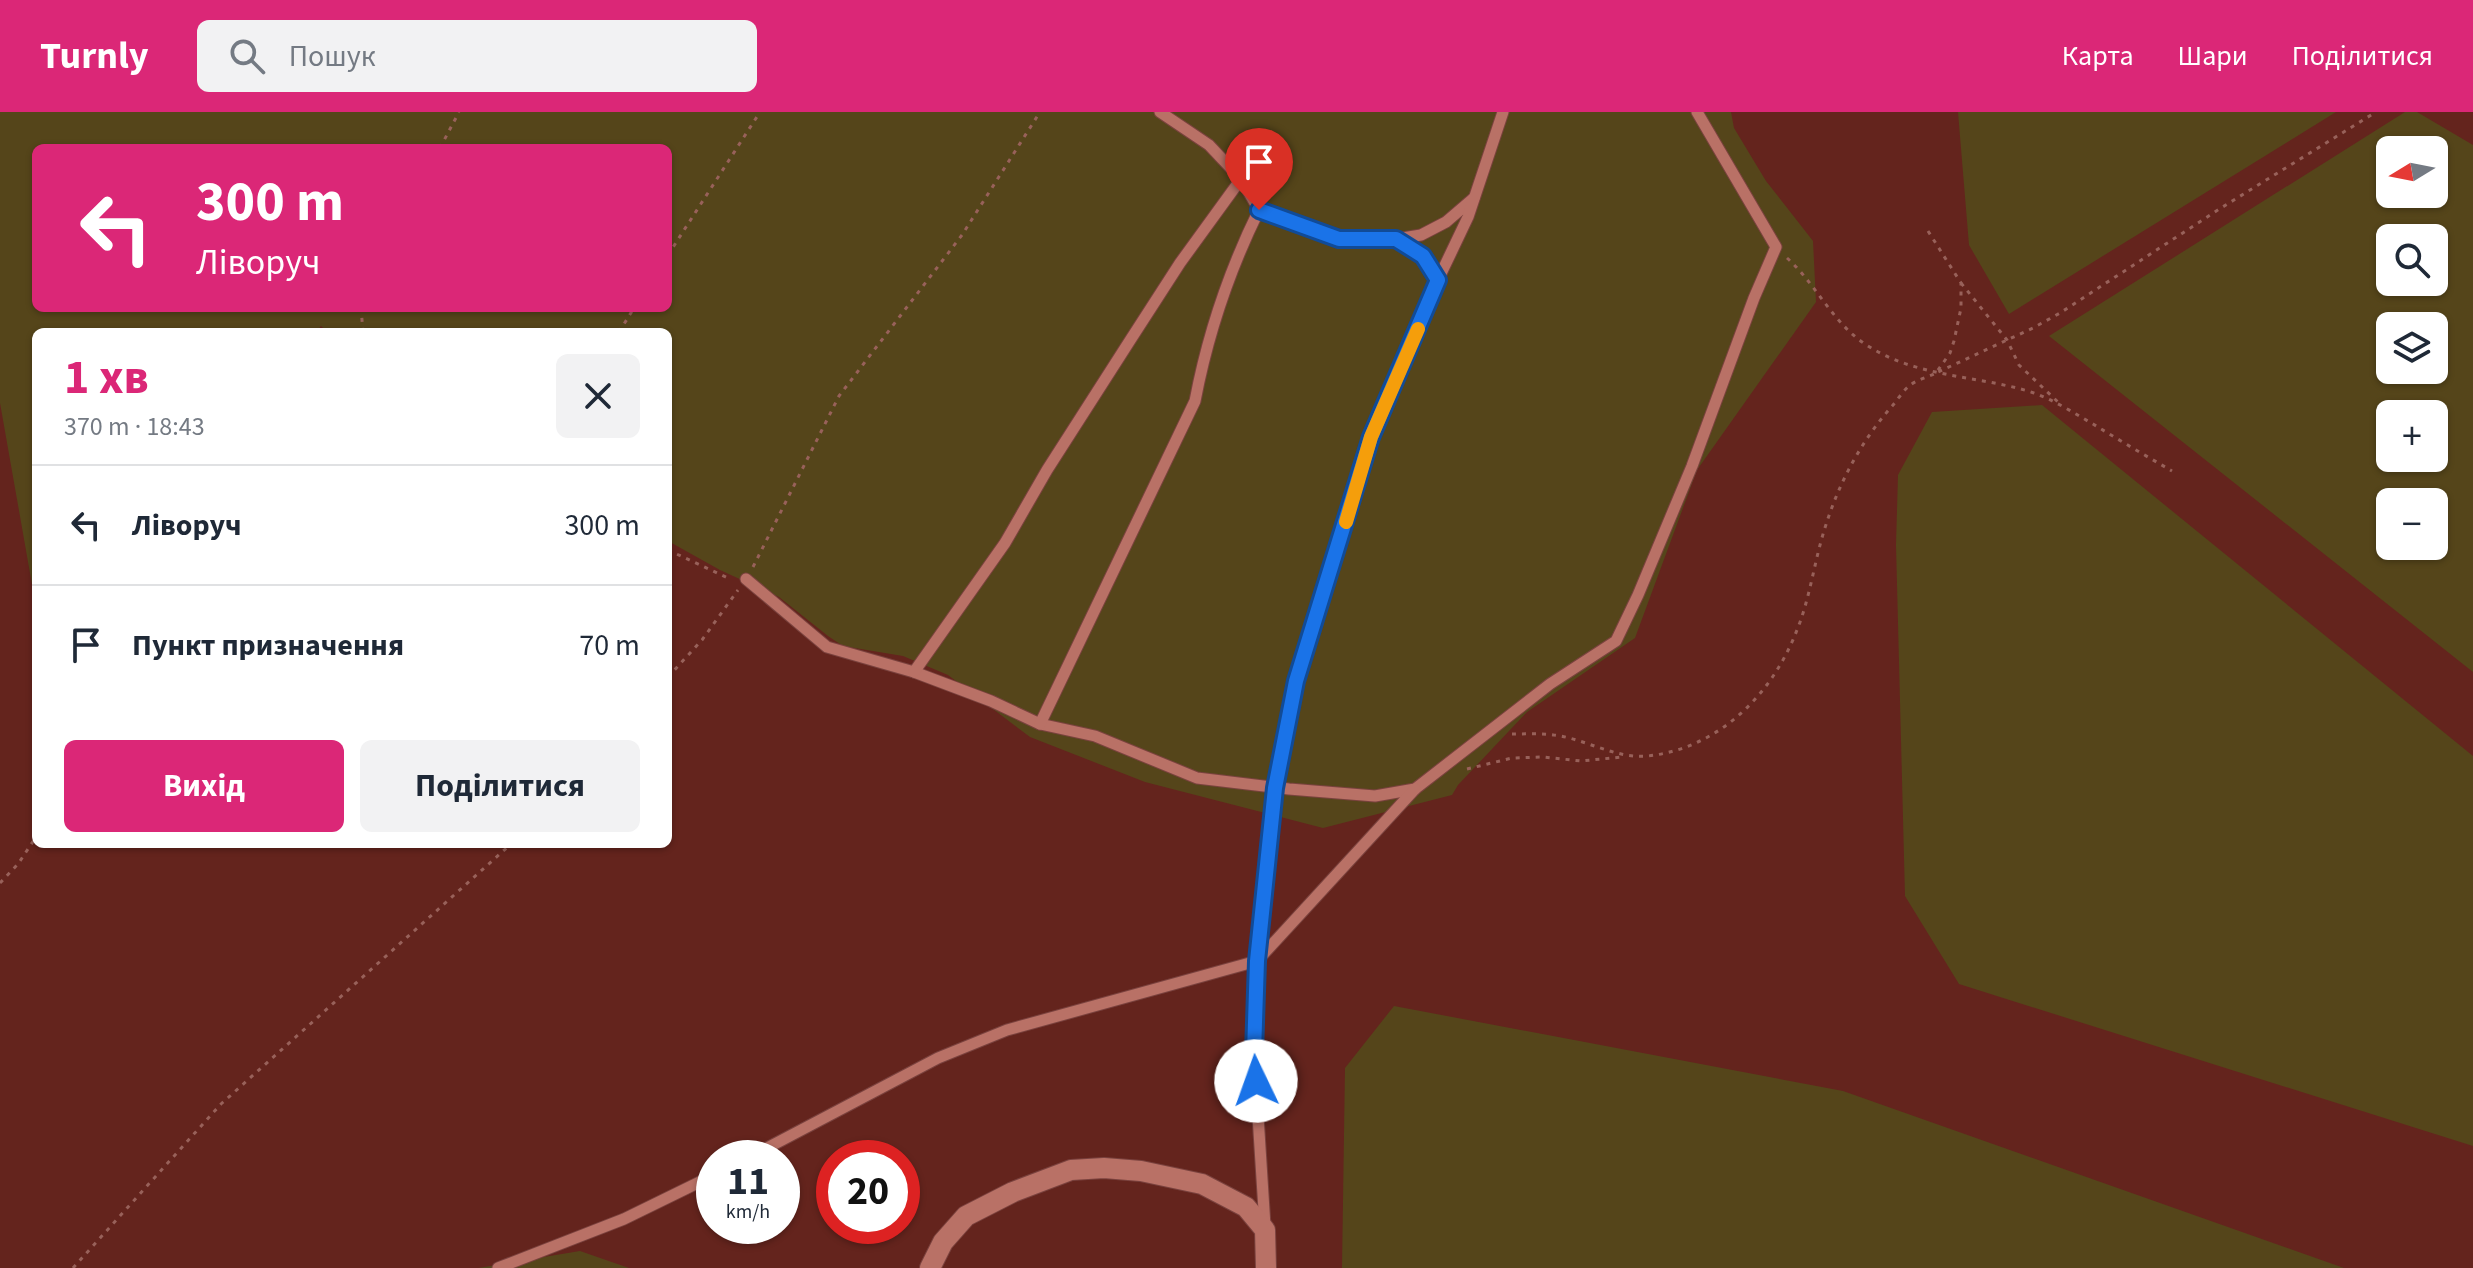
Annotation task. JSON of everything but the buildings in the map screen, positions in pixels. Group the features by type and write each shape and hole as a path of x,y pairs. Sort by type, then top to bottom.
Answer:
{"street":[{"path":"930,1268 943,1242 966,1216 1013,1192 1071,1170 1104,1168 1141,1171 1202,1184 1246,1207 1265,1230 1266,1268"}],"lane":[{"path":"1160,112 1209,145 1241,179 1259,210 1339,239 1396,239 1421,235 1446,222 1474,198"},
{"path":"1265,1230 1254,1053 1257,961 1275,788 1296,681 1371,437 1468,217 1503,112"},
{"path":"782,1140 938,1058 1007,1030 1257,961 1415,789 1550,684 1616,641 1692,466 1776,247 1697,112"},
{"path":"914,672 1005,543 1047,470 1180,263 1241,179"},
{"path":"1040,724 1195,401 1220,298 1259,210"},
{"path":"1396,239 1423,256 1438,280"},
{"path":"746,579 827,647 914,672 991,701 1040,724 1095,736 1197,778 1375,796 1415,789"},
{"path":"498,1268 624,1219 696,1184"}],"path":[{"path":"442,144 459,112"},
{"path":"672,249 760,112"},
{"path":"672,673 702,640 746,579 839,396 962,235 1040,112"},
{"path":"1458,771 1512,758 1581,761 1671,752 1693,745 1733,722 1761,693 1784,661 1798,628 1823,531 1847,471 1873,428 1910,385 2060,313 2376,112"},
{"path":"1928,231 1961,283 2007,340 2019,365 2062,405"},
{"path":"1776,247 1793,263 1835,317 1864,343 1896,361 1936,373 1991,380 2030,391 2062,405 2172,471"},
{"path":"1936,373 1954,341 1961,308 1961,283"},
{"path":"672,552 718,575 734,580 746,579"},
{"path":"1511,734 1554,734 1625,756"},
{"path":"0,883 32,843"},
{"path":"73,1268 221,1104 507,848"}],"shaded area":[{"path":"0,112 1731,112 1734,128 1766,181 1813,241 1816,302 1697,470 1635,638 1527,712 1452,795 1323,828 1145,782 1030,737 948,675 903,656 843,646 779,597 672,543 672,328 32,328 32,584 0,403"},
{"path":"1958,112 2336,112 2009,314 1969,245"},
{"path":"2405,112 2417,112 2473,145 2473,672 2049,336"},
{"path":"2042,405 2473,756 2473,1146 1959,984 1905,896 1896,545 1898,475 1932,412"},
{"path":"1394,1006 1843,1091 2344,1268 1342,1268 1345,1068"},
{"path":"580,1251 629,1268 478,1268"}],"slow traffic":[{"path":"1346,522 1371,437 1418,329"}],"route":[{"path":"1256,1081 1257,961 1275,788 1296,681 1371,437 1438,280 1423,256 1396,239 1339,239 1259,210"}]}
